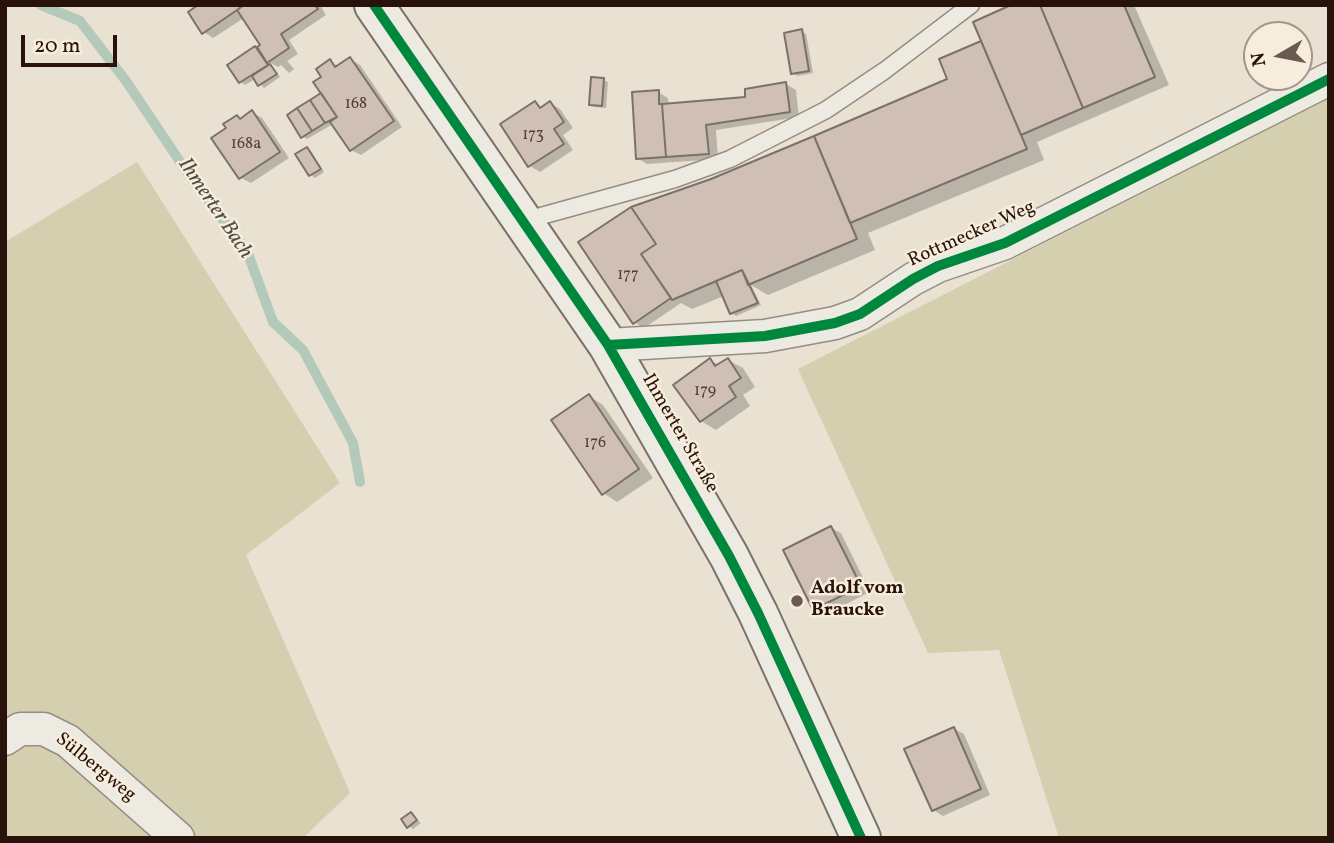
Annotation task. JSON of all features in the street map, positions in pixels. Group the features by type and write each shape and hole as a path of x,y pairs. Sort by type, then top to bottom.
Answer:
{"main road":[{"name":"Ihmerter Straße","path":"374,5 608,345 735,568 861,838"}],"street":[{"name":"Rottmecker Weg","path":"608,345 765,336 835,323 860,314 912,279 937,266 1004,243 1329,79"},
{"name":"Sülbergweg","path":"5,739 19,729 44,729 68,741 178,838"}],"lane":[{"path":"523,221 675,179 763,144 826,110 884,71 971,5"}],"shaded area":[{"path":"1329,98 1329,838 1059,838 999,650 928,653 798,369"},
{"path":"137,162 340,483 246,555 350,793 303,838 5,838 5,242"}],"building":[{"path":"198,5 239,5 240,8 202,34 188,12"},
{"path":"244,5 315,5 318,9 281,34 289,48 267,63 257,47 260,45 237,10"},
{"path":"1011,5 1040,5 1083,108 1021,135 973,22"},
{"path":"1040,5 1124,5 1155,77 1083,108"},
{"path":"802,29 809,71 791,74 784,33"},
{"path":"981,41 1027,149 850,223 814,136 947,79 939,59"},
{"path":"255,46 268,65 239,83 227,65"},
{"path":"350,57 394,121 350,151 330,122 337,117 313,82 321,77 316,69 330,59 335,67"},
{"path":"270,64 277,74 258,86 252,76"},
{"path":"591,77 604,78 602,106 589,105"},
{"path":"786,82 790,112 706,125 709,154 666,157 662,104 745,97 745,89"},
{"path":"659,90 666,157 636,159 632,92"},
{"path":"321,93 337,117 325,123 310,100"},
{"path":"310,100 325,123 312,131 297,108"},
{"path":"535,101 540,108 550,101 564,122 554,129 564,144 528,167 500,124"},
{"path":"297,108 312,131 301,138 287,115"},
{"path":"252,110 280,152 239,179 211,138 226,128 223,124 237,115 240,119"},
{"path":"814,136 857,239 748,285 742,270 672,300 641,254 656,244 631,207 711,179"},
{"path":"307,147 321,169 309,176 295,154"},
{"path":"631,207 656,244 641,254 671,298 633,324 578,242"},
{"path":"742,270 758,303 730,314 716,281"},
{"path":"710,358 715,366 728,358 741,378 729,386 736,397 700,422 673,385"},
{"path":"589,394 639,469 602,495 551,420"},
{"path":"831,526 861,586 813,610 783,550"},
{"path":"954,727 981,789 932,811 904,749"},
{"path":"411,812 417,820 407,828 401,819"}],"waterway":[{"name":"Ihmerter Bach","path":"41,5 80,21 126,81 193,181 247,251 273,322 303,350 353,443 360,482"}],"cycle path":[{"path":"374,5 608,345 729,556 758,613 861,838"},
{"path":"608,345 765,336 835,323 860,314 938,266 1005,243 1329,79"}],"place":[{"name":"Adolf vom Braucke","path":"797,601"}]}
